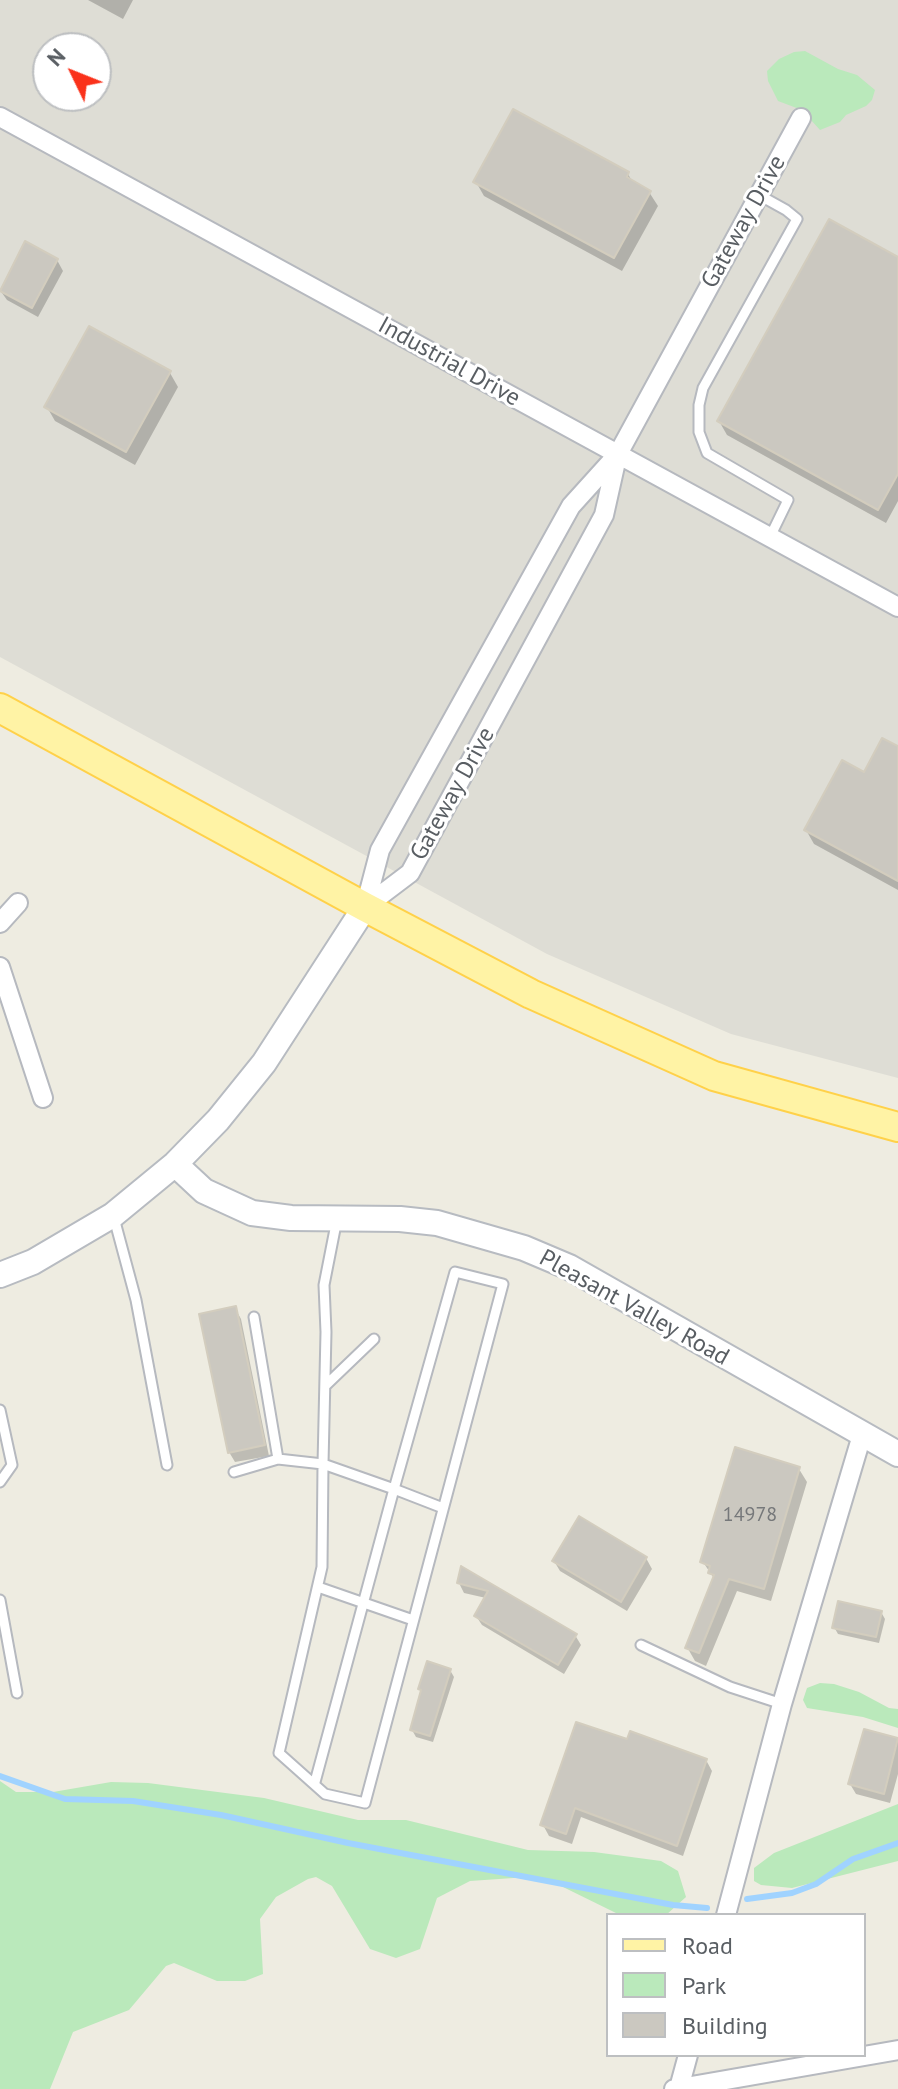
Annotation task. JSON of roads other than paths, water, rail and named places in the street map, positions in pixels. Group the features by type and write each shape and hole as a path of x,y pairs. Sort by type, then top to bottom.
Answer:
{"main road":[{"path":"0,708 531,994 714,1076 898,1127"}],"street":[{"name":"Industrial Drive","path":"0,117 898,607"},
{"name":"Gateway Drive","path":"365,907 380,850 563,519 618,454 801,118"},
{"name":"Gateway Drive","path":"365,907 410,873 604,515 618,454"},
{"path":"0,923 18,903"},
{"path":"0,1275 33,1262 113,1215 175,1164 218,1120 264,1063 365,907"},
{"path":"0,967 43,1098"},
{"name":"Pleasant Valley Road","path":"175,1164 204,1191 252,1213 291,1218 400,1219 437,1223 524,1248 569,1267 898,1454"},
{"path":"727,1913 782,1704 862,1435"},
{"path":"866,2056 898,2050"},
{"path":"687,2057 677,2088 857,2057"}],"lane":[{"path":"759,195 797,219 703,388 699,405 699,432 707,453 788,500 770,537"},
{"path":"113,1215 136,1300 167,1465"},
{"path":"315,1782 455,1272 503,1284 365,1803 325,1794 279,1753 322,1567 324,1285 337,1219"},
{"path":"254,1317 278,1459"},
{"path":"325,1386 374,1339"},
{"path":"0,1410 12,1465 0,1482"},
{"path":"234,1472 278,1459 323,1464 443,1508"},
{"path":"318,1587 413,1620"},
{"path":"0,1600 17,1693"},
{"path":"641,1645 730,1687 782,1704"}],"waterway":[{"path":"0,1776 65,1799 133,1801 221,1815 348,1843 673,1905 707,1908"},
{"path":"747,1899 792,1893 816,1884 853,1859 898,1843"}]}
